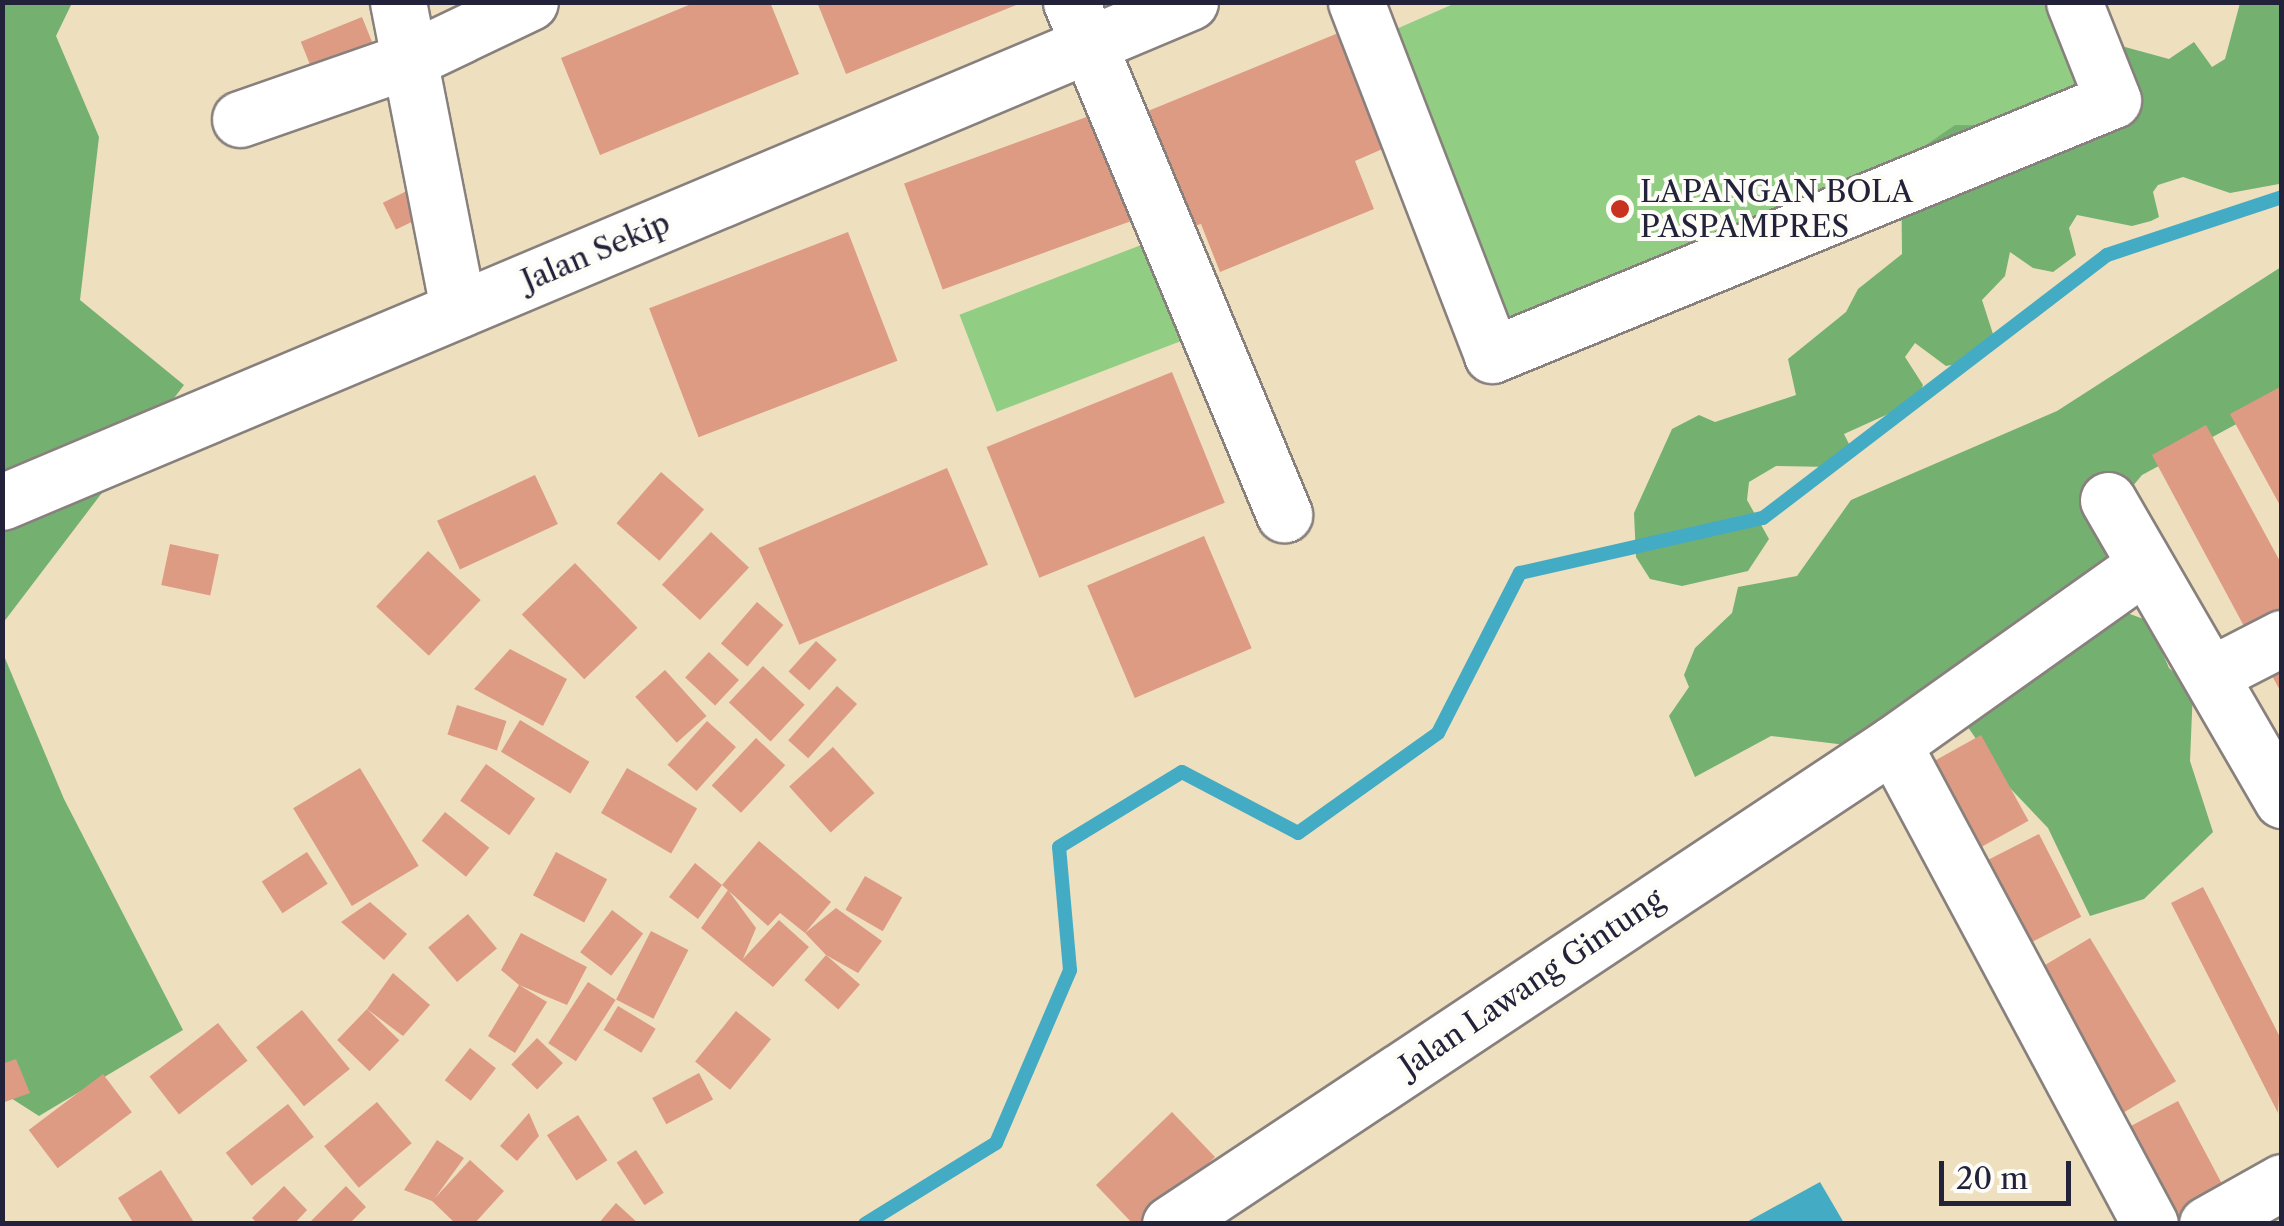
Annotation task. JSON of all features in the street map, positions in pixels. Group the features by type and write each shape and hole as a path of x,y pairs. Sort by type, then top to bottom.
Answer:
{"street":[{"path":"398,2 458,309"},
{"path":"240,120 409,60 530,2"},
{"name":"Jalan Sekip","path":"2,502 458,309 1081,24 1190,2"},
{"path":"1356,2 1492,355 2113,100 2074,2"},
{"path":"1081,24 1284,514"},
{"path":"2108,500 2282,800"},
{"name":"Jalan Lawang Gintung","path":"1170,1224 1894,744 2145,565"},
{"path":"2212,674 2282,638"},
{"path":"1894,744 2150,1224"},
{"path":"2207,1224 2282,1182"}],"green space":[{"name":"LAPANGAN BOLA PASPAMPRES","path":"1458,2 2067,3 2098,86 1493,332 1378,37"},
{"path":"3,3 72,3 56,36 99,137 80,300 184,385 3,623"},
{"path":"2240,3 2281,3 2279,184 2230,193 2183,177 2158,185 2153,192 2159,217 2151,221 2132,226 2077,215 2069,228 2076,255 2053,272 2033,268 2010,252 2005,276 1982,300 1993,334 1979,360 1946,366 1915,343 1905,357 1923,385 1917,401 1844,434 1852,450 1830,467 1776,466 1749,482 1747,500 1769,539 1748,571 1682,586 1650,579 1636,557 1634,513 1672,429 1699,415 1715,422 1796,395 1788,359 1846,312 1858,289 1902,254 1901,162 1955,125 2070,127 2114,44 2169,59 2194,42 2212,67 2225,59"},
{"path":"1149,242 1186,339 997,412 959,315"},
{"path":"2281,267 2281,400 2142,475 2127,493 2128,518 2092,600 2149,621 2169,668 2193,689 2190,761 2213,832 2144,899 2090,916 2048,828 2010,788 1963,720 1846,745 1771,736 1695,777 1669,716 1689,687 1684,675 1695,648 1732,613 1738,587 1797,576 1851,500 2057,411"},
{"path":"2,651 64,799 183,1030 39,1116 3,1093"}],"water":[{"path":"1820,1182 1844,1223 1745,1223"}],"building":[{"path":"696,2 770,2 799,74 600,155 561,58"},
{"path":"817,2 1021,2 1021,3 846,74"},
{"path":"362,17 376,52 315,77 301,42"},
{"path":"1348,29 1394,144 1355,161 1374,209 1220,272 1201,224 1194,226 1148,111"},
{"path":"1092,115 1131,221 943,290 904,183"},
{"path":"417,186 430,213 396,230 383,203"},
{"path":"848,232 897,361 699,437 649,308"},
{"path":"1172,372 1225,503 1039,578 987,447"},
{"path":"2282,386 2282,509 2230,414"},
{"path":"2206,425 2282,565 2282,609 2245,628 2152,455"},
{"path":"947,468 988,565 799,645 758,548"},
{"path":"661,472 704,509 659,561 616,523"},
{"path":"535,475 558,524 460,570 437,521"},
{"path":"711,532 749,567 700,620 662,585"},
{"path":"1204,536 1252,648 1135,698 1087,586"},
{"path":"170,544 219,554 210,595 161,585"},
{"path":"428,551 481,600 429,656 376,607"},
{"path":"575,563 638,628 584,679 522,614"},
{"path":"757,602 783,625 747,666 721,644"},
{"path":"816,641 837,660 809,690 789,671"},
{"path":"510,649 567,679 543,726 474,689"},
{"path":"709,652 739,680 715,706 685,678"},
{"path":"2282,654 2282,694 2265,663"},
{"path":"763,666 805,705 771,741 729,703"},
{"path":"665,670 706,716 677,743 635,697"},
{"path":"837,686 857,704 808,758 788,740"},
{"path":"457,705 506,721 497,751 447,734"},
{"path":"520,720 589,762 570,793 501,752"},
{"path":"707,721 736,747 697,791 668,765"},
{"path":"1981,735 2029,821 1980,847 1933,762"},
{"path":"756,738 785,765 741,813 712,786"},
{"path":"833,747 874,793 831,833 789,786"},
{"path":"486,764 535,798 509,835 460,801"},
{"path":"360,768 419,866 352,906 293,808"},
{"path":"627,768 697,808 671,854 601,813"},
{"path":"445,812 489,848 466,877 422,841"},
{"path":"2039,834 2081,917 2021,948 1978,865"},
{"path":"759,841 831,902 805,933 780,913 768,926 722,885"},
{"path":"307,852 328,884 282,913 262,881"},
{"path":"556,852 607,879 584,922 533,895"},
{"path":"695,863 722,885 698,919 669,897"},
{"path":"865,876 902,898 883,931 846,910"},
{"path":"2203,887 2282,1041 2278,1113 2171,903"},
{"path":"728,890 756,928 743,959 779,920 809,947 773,987 701,928"},
{"path":"370,902 407,934 384,960 341,922"},
{"path":"836,908 882,941 858,973 826,955 805,933"},
{"path":"612,910 643,933 611,976 580,952"},
{"path":"468,914 497,948 457,982 428,947"},
{"path":"651,931 688,950 653,1019 616,1000"},
{"path":"521,933 587,967 567,1005 519,985 501,970"},
{"path":"2090,938 2176,1081 2122,1114 2036,970"},
{"path":"826,955 860,985 838,1009 804,980"},
{"path":"393,973 430,1005 403,1036 367,1009"},
{"path":"588,982 616,1000 576,1061 548,1043"},
{"path":"519,985 547,1002 515,1053 488,1036"},
{"path":"618,1006 656,1029 641,1053 604,1030"},
{"path":"367,1009 399,1040 369,1071 337,1040"},
{"path":"302,1010 350,1069 304,1106 256,1047"},
{"path":"736,1011 771,1039 730,1090 695,1062"},
{"path":"218,1023 248,1061 179,1114 149,1077"},
{"path":"537,1038 563,1063 537,1090 511,1065"},
{"path":"470,1048 496,1068 471,1101 445,1080"},
{"path":"16,1059 30,1093 2,1103 2,1064"},
{"path":"699,1073 713,1099 666,1124 652,1098"},
{"path":"103,1074 132,1112 58,1168 29,1130"},
{"path":"2178,1101 2225,1190 2169,1220 2121,1131"},
{"path":"377,1102 412,1143 359,1188 324,1146"},
{"path":"288,1104 314,1137 252,1186 226,1153"},
{"path":"1172,1112 1215,1157 1146,1224 1133,1224 1096,1185"},
{"path":"529,1113 539,1136 517,1161 500,1146"},
{"path":"578,1115 607,1160 576,1180 547,1135"},
{"path":"437,1140 464,1158 435,1198 470,1160 504,1191 474,1224 456,1224 432,1201 404,1190"},
{"path":"636,1150 664,1193 644,1205 617,1163"},
{"path":"161,1170 195,1224 134,1224 118,1198"},
{"path":"284,1186 307,1210 294,1224 258,1224 252,1218"},
{"path":"346,1186 366,1207 349,1224 308,1224"},
{"path":"616,1203 639,1224 598,1224"}],"waterway":[{"path":"865,1224 996,1143 1070,970 1059,847 1182,772 1298,833 1438,733 1520,573 1763,518 2107,255 2282,197"}],"place":[{"name":"LAPANGAN BOLA PASPAMPRES","path":"1620,209"}]}
